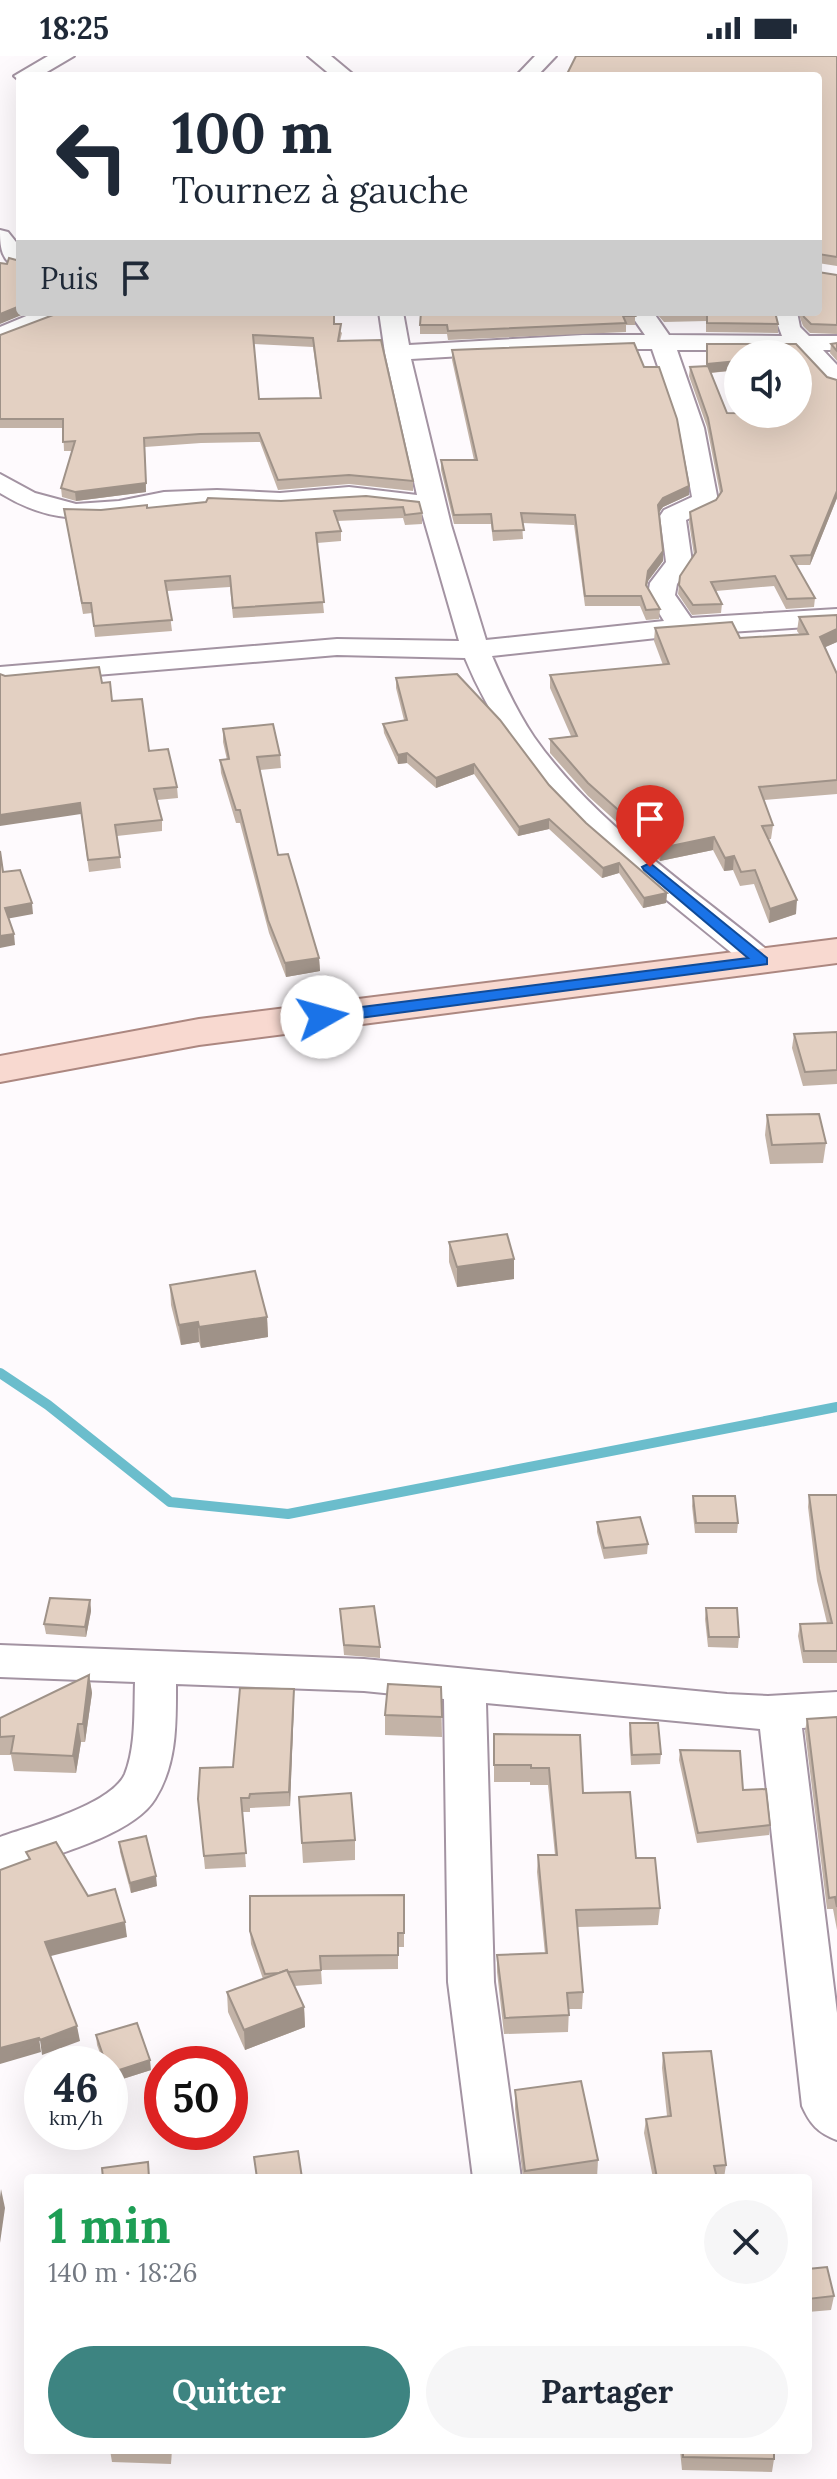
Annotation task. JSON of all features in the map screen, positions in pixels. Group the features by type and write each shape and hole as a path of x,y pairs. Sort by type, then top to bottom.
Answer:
{"main road":[{"path":"0,1069 199,1032 837,951"}],"street":[{"path":"32,72 64,56"},
{"path":"318,56 340,72"},
{"path":"530,72 546,56"},
{"path":"0,237 16,256"},
{"path":"0,336 47,316"},
{"path":"392,316 397,353 459,608 474,650 507,720 541,766 583,811 761,961"},
{"path":"644,316 662,340 698,445 705,501 673,516 679,562 662,587 662,597 684,627"},
{"path":"785,316 786,323 800,340"},
{"path":"397,353 537,343 662,340 724,342"},
{"path":"812,345 837,343"},
{"path":"812,353 837,379"},
{"path":"0,482 26,498 75,512 119,509 164,500 217,498 280,501 349,495 433,503"},
{"path":"0,675 337,647 474,650 684,627 837,617"},
{"path":"0,1661 364,1675 727,1711 837,1709"},
{"path":"0,1855 118,1810 138,1791 150,1760 156,1667"},
{"path":"465,1683 471,1982 496,2174"},
{"path":"779,1712 825,2106 837,2119"}],"building":[{"path":"576,56 837,56 837,257 822,255 822,72 568,72"},
{"path":"9,258 16,260 16,308 0,314 0,263 7,264"},
{"path":"822,273 837,275 837,325 811,324 804,317 822,316"},
{"path":"50,316 334,316 334,324 341,324 338,341 381,340 413,481 349,475 278,480 259,433 200,434 144,438 146,483 75,492 61,488 75,441 63,442 63,419 0,419 0,335","holes":["253,335 313,338 321,398 259,399"]},
{"path":"421,316 623,316 626,323 448,331 447,325 420,325"},
{"path":"707,316 776,316 778,324 707,323"},
{"path":"634,343 644,367 659,367 677,419 689,486 663,498 658,505 663,551 648,571 646,585 660,609 646,610 641,596 585,596 575,515 521,513 524,530 493,531 491,514 454,515 441,460 477,460 452,350"},
{"path":"707,344 724,344 724,362 707,364"},
{"path":"812,361 827,377 837,380 837,491 811,555 791,556 815,598 787,599 775,576 711,582 722,604 693,605 679,585 680,576 696,552 690,512 716,500 722,491 708,418 690,367 708,366 724,406 724,428 812,428"},
{"path":"366,496 419,502 422,513 405,515 403,507 334,511 341,531 316,533 324,602 233,608 230,576 165,581 172,620 94,626 91,603 82,603 64,509 101,510 147,505 147,508 206,502 208,498 281,501"},
{"path":"837,615 837,629 820,637 837,674 837,780 759,787 773,825 762,826 797,900 770,909 755,870 741,872 734,856 725,858 714,837 661,848 588,783 550,739 577,736 550,675 669,664 655,628 732,622 740,638 808,634 799,617"},
{"path":"99,667 102,683 110,682 112,701 142,699 149,751 168,749 177,787 154,789 162,820 115,825 120,857 88,860 80,803 0,815 0,674"},
{"path":"457,674 500,720 549,785 586,823 667,893 644,898 619,863 603,868 549,819 519,827 474,764 436,778 407,753 398,755 383,724 407,720 396,678"},
{"path":"273,724 280,755 257,757 278,855 288,854 319,958 285,963 268,920 240,810 236,810 220,760 229,759 223,729"},
{"path":"0,851 3,872 20,870 32,903 5,908 14,934 0,936"},
{"path":"837,1032 837,1070 805,1072 794,1034"},
{"path":"819,1114 826,1143 772,1145 767,1115"},
{"path":"507,1234 514,1259 457,1267 449,1242"},
{"path":"255,1271 267,1317 199,1327 198,1322 179,1325 170,1285"},
{"path":"809,1495 837,1495 837,1651 804,1651 800,1624 832,1623 819,1569"},
{"path":"693,1496 735,1496 738,1523 696,1523"},
{"path":"640,1517 648,1544 604,1548 597,1522"},
{"path":"50,1598 90,1600 85,1627 44,1624"},
{"path":"374,1606 380,1647 344,1645 340,1609"},
{"path":"706,1608 737,1608 739,1637 709,1637"},
{"path":"89,1675 83,1724 78,1724 73,1756 11,1753 14,1736 0,1737 0,1718"},
{"path":"388,1684 441,1687 442,1717 385,1715"},
{"path":"240,1688 294,1689 289,1792 250,1794 249,1798 241,1798 246,1853 204,1856 198,1799 200,1768 233,1767"},
{"path":"837,1717 837,1907 835,1897 829,1898 807,1719"},
{"path":"630,1723 658,1723 661,1754 632,1755"},
{"path":"494,1734 580,1735 583,1793 630,1792 636,1858 655,1858 660,1908 576,1910 583,1992 567,1993 569,2015 505,2018 497,1955 547,1953 538,1855 557,1855 549,1768 494,1765"},
{"path":"680,1750 740,1751 743,1790 766,1789 770,1825 698,1833"},
{"path":"351,1793 355,1840 302,1843 299,1797"},
{"path":"146,1836 156,1876 130,1883 119,1842"},
{"path":"56,1842 88,1896 115,1889 125,1922 45,1942 77,2026 40,2040 0,2048 0,1870 30,1859 26,1852"},
{"path":"404,1895 404,1933 398,1933 398,1955 320,1956 321,1970 287,1970 265,1974 250,1931 250,1896"},
{"path":"287,1970 304,2007 244,2030 227,1992"},
{"path":"137,2023 145,2046 144,2062 128,2067 128,2046 100,2046 96,2035"},
{"path":"711,2051 726,2165 714,2166 716,2174 656,2174 646,2119 671,2116 663,2053"},
{"path":"581,2081 598,2160 525,2171 515,2090"},
{"path":"298,2151 301,2174 256,2174 254,2157"},
{"path":"148,2162 149,2174 103,2174 102,2168"},
{"path":"827,2267 834,2296 812,2299 812,2269"},
{"path":"683,2454 774,2454 774,2459 683,2457"}],"waterway":[{"path":"0,1373 48,1405 170,1502 288,1514 837,1407"}],"route":[{"path":"322,1017 761,961 650,867"}]}
